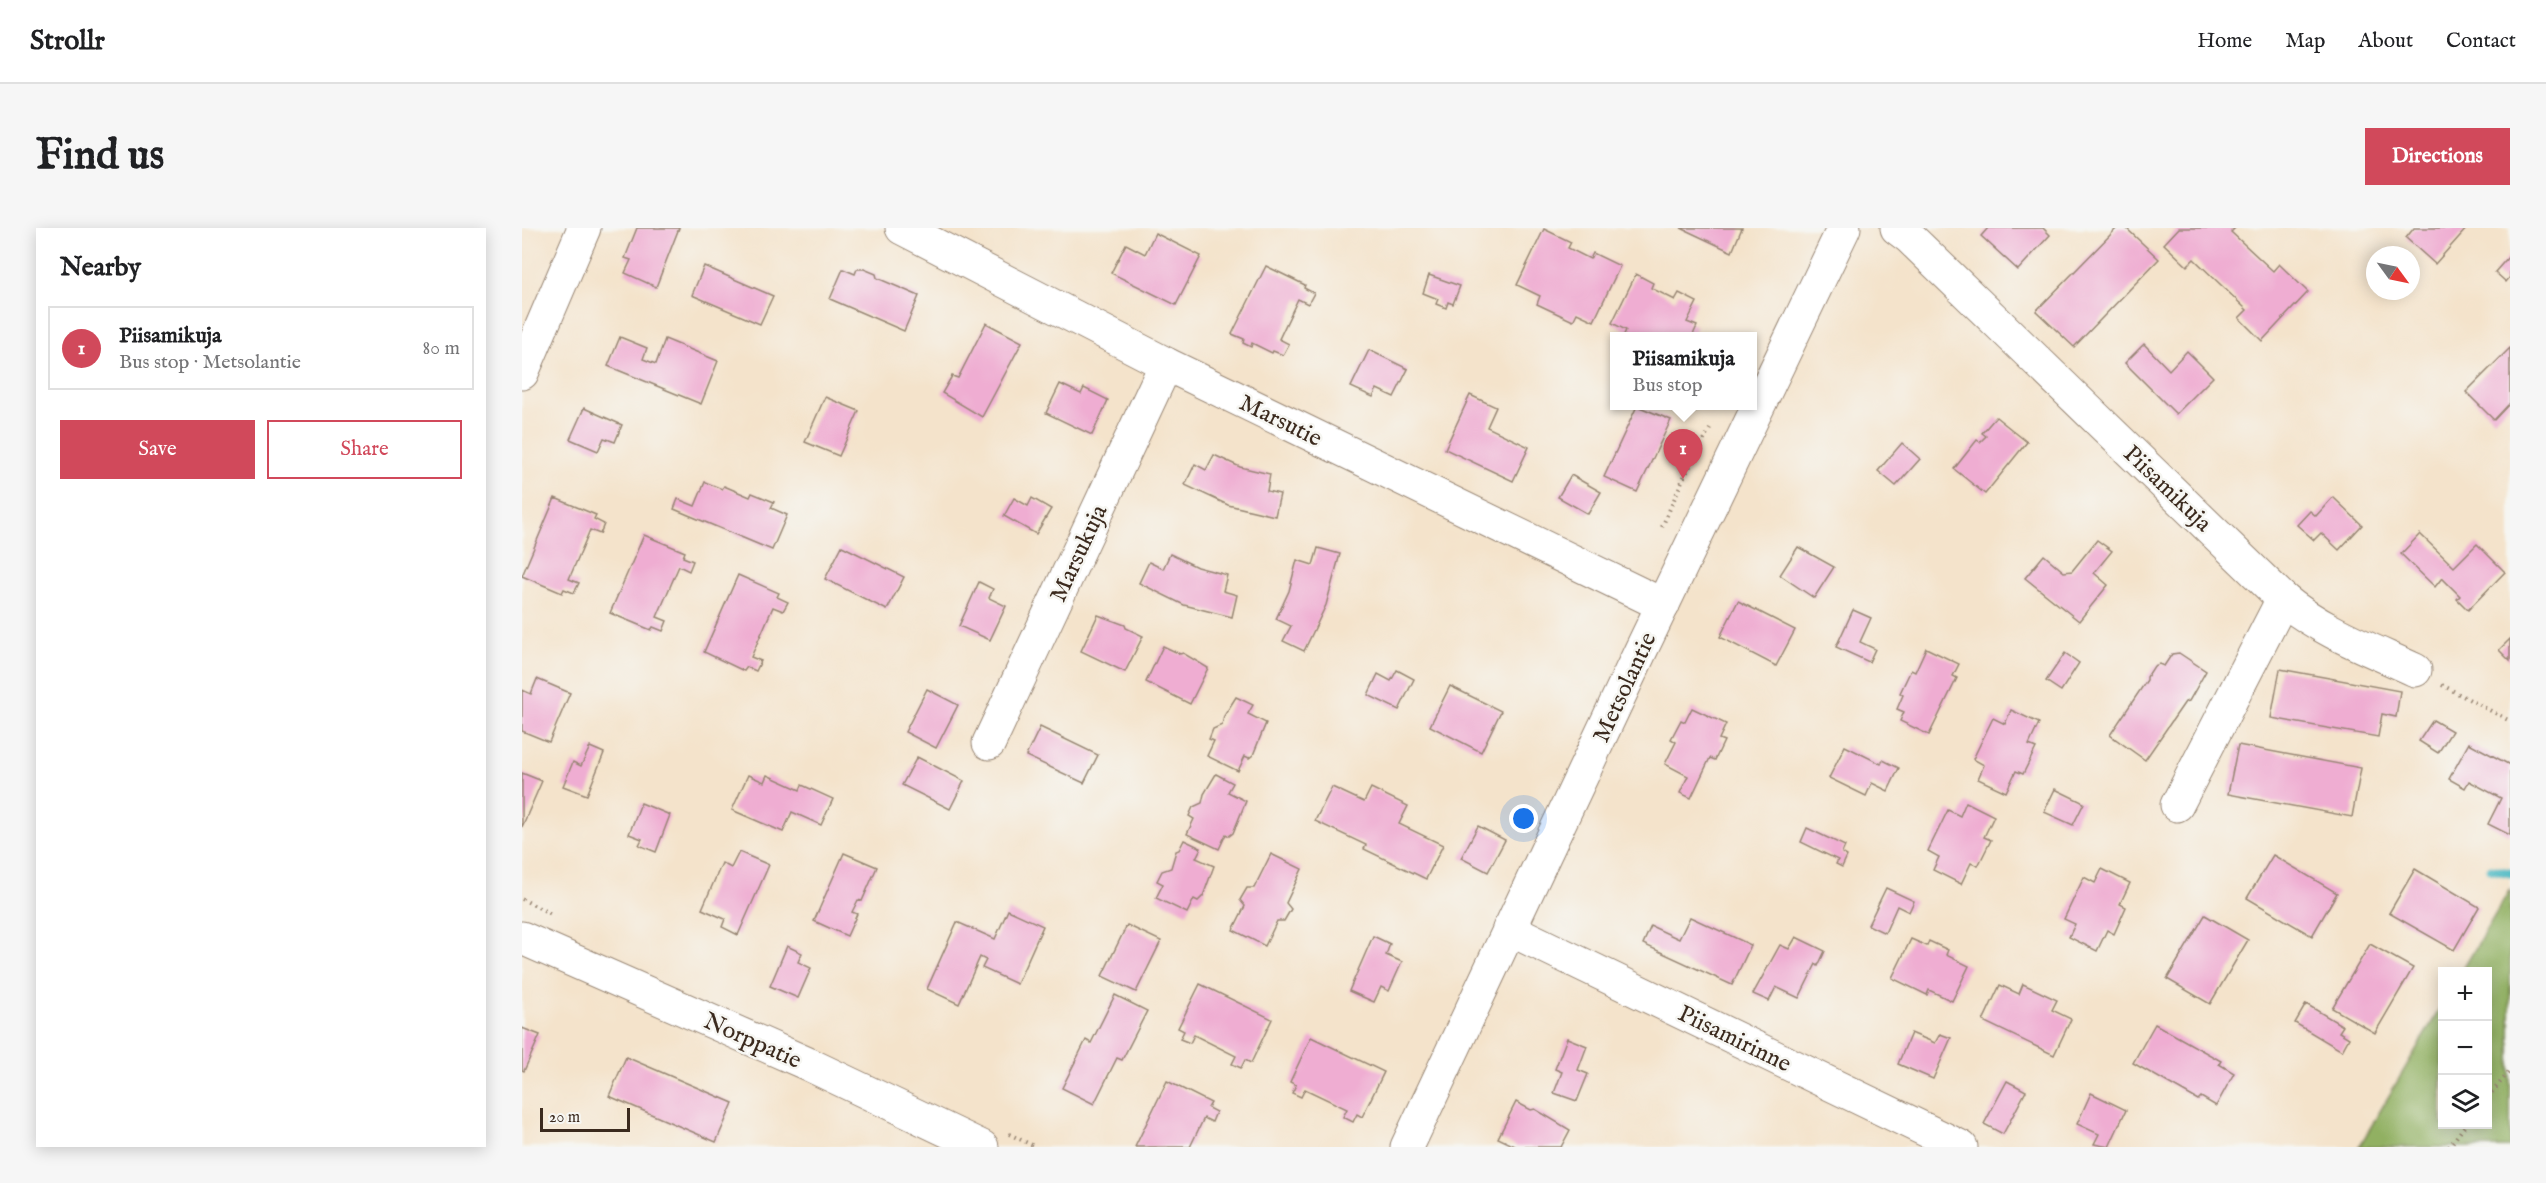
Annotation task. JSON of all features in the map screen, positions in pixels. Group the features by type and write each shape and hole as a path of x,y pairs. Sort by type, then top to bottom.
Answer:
{"street":[{"path":"522,373 584,228"},
{"name":"Marsutie","path":"902,228 1166,364 1663,605"},
{"name":"Metsolantie","path":"1757,409 1844,228"},
{"name":"Piisamikuja","path":"1897,228 1909,237 2300,614 2415,670"},
{"name":"Marsukuja","path":"989,743 1166,364"},
{"name":"Metsolantie","path":"1407,1147 1757,410"},
{"path":"2176,805 2283,599"},
{"name":"Piisamirinne","path":"1509,929 1961,1147"},
{"name":"Norppatie","path":"522,938 808,1064 982,1147"}],"path":[{"path":"2415,670 2510,721"},
{"path":"2492,1091 2510,1071"},
{"path":"2449,1147 2463,1129"}],"green space":[{"path":"2510,889 2510,1147 2359,1147 2438,1012 2438,1129 2492,1129 2492,967 2464,967"}],"building":[{"path":"637,228 679,228 656,287 625,273 631,260 625,258"},
{"path":"1681,228 1742,228 1732,252"},
{"path":"1988,228 2043,228 2050,235 2018,270 1981,236"},
{"path":"2117,228 2126,228 2159,259 2074,347 2036,311"},
{"path":"2179,228 2235,228 2231,232 2273,271 2279,264 2308,292 2262,341 2239,318 2247,310 2194,259 2187,266 2164,244"},
{"path":"2414,228 2467,228 2435,264 2420,251 2420,246 2415,246 2406,238"},
{"path":"1544,229 1571,242 1568,248 1590,259 1593,253 1620,266 1594,321 1577,313 1573,321 1537,304 1540,296 1517,285"},
{"path":"1155,233 1201,256 1176,305 1111,273 1126,244 1145,254"},
{"path":"2510,255 2510,277 2506,282 2495,272"},
{"path":"704,266 773,296 760,324 692,295"},
{"path":"1266,266 1305,285 1304,288 1314,293 1308,304 1298,299 1279,339 1289,344 1283,355 1273,351 1272,353 1252,343 1251,347 1243,343 1244,339 1232,334"},
{"path":"843,269 855,274 857,269 864,269 876,274 877,278 919,296 904,331 830,299"},
{"path":"1636,274 1653,283 1651,288 1675,300 1679,293 1697,302 1687,322 1697,326 1694,332 1625,332 1626,330 1612,323"},
{"path":"1429,275 1460,286 1453,304 1448,302 1446,308 1436,304 1438,299 1423,293"},
{"path":"986,323 1022,342 982,417 942,393 952,376 958,378"},
{"path":"620,337 647,348 643,359 656,364 665,339 718,361 701,404 608,366"},
{"path":"2144,344 2169,370 2187,351 2213,377 2176,414 2125,363"},
{"path":"2510,348 2510,403 2494,420 2466,392"},
{"path":"1369,350 1408,369 1394,397 1377,389 1373,397 1351,387"},
{"path":"1060,384 1081,394 1084,388 1108,400 1092,435 1046,413"},
{"path":"1470,395 1496,407 1487,427 1529,447 1513,481 1445,449"},
{"path":"825,397 859,411 839,456 805,442"},
{"path":"584,408 622,425 615,442 604,438 598,451 570,439"},
{"path":"1635,410 1647,410 1671,420 1637,492 1604,477"},
{"path":"1996,417 2027,442 1985,494 1954,469 1977,440 1980,442 1986,436 1982,433"},
{"path":"1902,443 1920,459 1896,486 1878,471"},
{"path":"1214,455 1240,467 1270,474 1267,491 1280,494 1275,516 1228,505 1185,485 1195,464 1206,470"},
{"path":"1571,475 1601,492 1588,514 1558,497"},
{"path":"705,482 722,489 724,486 750,497 752,493 774,502 771,508 787,515 772,550 674,509 678,499 695,506"},
{"path":"2333,497 2362,525 2339,550 2321,533 2314,540 2297,525 2310,511 2316,516"},
{"path":"555,498 596,515 594,519 604,524 600,534 590,530 569,579 579,583 574,593 564,589 562,593 522,576"},
{"path":"1014,498 1028,506 1032,498 1051,509 1036,534 1004,516"},
{"path":"2420,534 2454,567 2477,544 2505,572 2468,610 2457,599 2460,596 2442,578 2435,587 2401,554"},
{"path":"644,535 685,552 683,557 693,561 689,571 679,566 657,617 667,621 663,631 653,627 651,630 610,613"},
{"path":"2097,540 2112,551 2094,573 2108,585 2079,621 2025,578 2044,555 2064,572 2072,571"},
{"path":"842,546 904,577 887,610 825,579"},
{"path":"1798,547 1834,567 1814,598 1780,575"},
{"path":"1318,548 1340,554 1326,605 1304,651 1283,641 1291,626 1276,619 1289,591 1297,560 1313,565"},
{"path":"1170,554 1197,567 1227,575 1223,591 1237,595 1232,617 1184,605 1139,583 1149,562 1163,569"},
{"path":"738,575 779,593 777,597 788,602 783,611 773,607 751,657 761,661 756,671 747,667 744,671 704,652"},
{"path":"979,582 993,589 989,598 1006,606 990,640 959,626"},
{"path":"1738,601 1795,630 1776,666 1720,637"},
{"path":"1853,610 1871,618 1860,642 1875,649 1869,662 1836,647"},
{"path":"1098,615 1125,625 1126,628 1143,636 1125,672 1081,651"},
{"path":"2510,639 2510,661 2499,650"},
{"path":"1163,646 1180,654 1183,653 1208,668 1190,704 1146,682"},
{"path":"1926,648 1959,664 1953,676 1957,678 1929,735 1900,721 1904,712 1897,709 1903,695 1900,693 1911,670 1915,672"},
{"path":"2065,653 2079,663 2061,691 2046,681"},
{"path":"2179,653 2206,671 2189,701 2185,702 2145,760 2110,735 2154,666 2159,664 2164,666 2172,654"},
{"path":"2280,669 2400,691 2396,717 2382,714 2378,737 2271,718"},
{"path":"1397,670 1414,679 1399,710 1368,695 1378,674 1391,681"},
{"path":"537,679 570,693 549,742 522,731 522,690 531,694"},
{"path":"1450,686 1501,711 1481,752 1430,726"},
{"path":"927,689 958,705 936,748 905,732"},
{"path":"1236,697 1253,705 1248,714 1266,723 1253,755 1249,758 1245,756 1238,771 1207,756 1214,741 1209,739 1213,729 1222,725 1224,716"},
{"path":"1692,708 1726,724 1719,739 1724,741 1715,760 1710,758 1691,798 1680,793 1688,776 1665,764 1676,742 1671,739 1681,720 1685,722"},
{"path":"2011,710 2039,723 2029,745 2036,748 2023,774 2016,771 2006,792 1978,779 1984,765 1973,759 1993,718 2005,724"},
{"path":"2433,720 2452,731 2438,753 2419,741"},
{"path":"1040,727 1098,755 1084,783 1026,756"},
{"path":"2469,743 2510,765 2510,835 2488,824 2501,798 2469,781 2465,788 2449,779"},
{"path":"2238,745 2361,768 2352,817 2228,794"},
{"path":"1845,746 1881,764 1883,760 1899,768 1888,791 1872,783 1866,796 1829,778"},
{"path":"590,747 604,753 587,795 563,786 573,762 581,766"},
{"path":"917,757 964,781 950,809 902,785"},
{"path":"522,773 542,781 522,827"},
{"path":"1216,774 1233,783 1228,792 1246,801 1233,833 1229,836 1226,834 1219,849 1187,834 1194,819 1189,816 1193,807 1202,803 1204,794"},
{"path":"748,775 764,782 767,775 800,790 802,785 833,799 821,825 792,812 783,832 732,810"},
{"path":"1332,787 1364,802 1371,788 1408,806 1399,824 1443,845 1426,879 1364,849 1366,845 1315,821"},
{"path":"2055,789 2084,803 2073,825 2044,812"},
{"path":"1966,802 1994,816 1984,837 1991,840 1978,866 1971,863 1961,884 1933,870 1939,857 1928,851 1948,810 1960,816"},
{"path":"641,803 670,815 656,852 639,845 642,839 629,834"},
{"path":"1478,826 1505,840 1488,872 1461,858"},
{"path":"1807,828 1845,846 1842,853 1847,856 1842,867 1836,864 1838,860 1801,842"},
{"path":"1184,840 1201,848 1196,858 1214,866 1203,896 1198,901 1194,899 1187,913 1156,898 1163,884 1157,881 1162,871 1171,868 1176,851 1179,850"},
{"path":"739,852 769,865 738,935 722,927 725,919 702,909 722,863 731,868"},
{"path":"844,853 877,867 862,901 858,900 852,912 857,914 847,936 814,921"},
{"path":"1271,854 1302,869 1286,903 1291,909 1284,921 1277,921 1265,946 1233,930 1245,906 1240,900 1247,888 1254,888"},
{"path":"2273,855 2337,893 2312,936 2247,898"},
{"path":"2102,869 2130,883 2120,904 2126,907 2114,934 2107,930 2097,951 2069,937 2075,924 2064,919 2084,877 2095,883"},
{"path":"2415,869 2479,907 2454,950 2389,913"},
{"path":"1886,888 1914,901 1909,912 1897,906 1885,933 1868,925"},
{"path":"1008,910 1043,926 1017,984 982,968 986,960 980,957 959,1004 927,989 957,922 995,939"},
{"path":"2205,915 2248,940 2210,1004 2167,979"},
{"path":"1690,917 1751,945 1732,985 1643,944 1651,926 1679,939"},
{"path":"1127,925 1161,941 1136,992 1102,976"},
{"path":"1373,936 1390,944 1386,955 1402,962 1389,991 1381,987 1374,1002 1349,991"},
{"path":"1796,937 1825,951 1799,998 1776,987 1769,1001 1753,994 1780,945 1789,949"},
{"path":"1911,939 1927,946 1929,941 1948,950 1946,955 1969,966 1952,1001 1929,990 1927,995 1892,978"},
{"path":"2370,944 2413,968 2375,1033 2332,1008"},
{"path":"787,946 802,953 798,962 811,968 798,998 770,986"},
{"path":"1200,984 1272,1019 1251,1063 1245,1060 1241,1068 1232,1064 1236,1056 1194,1035 1190,1043 1180,1039 1184,1031 1178,1028"},
{"path":"2023,984 2057,1000 2052,1010 2071,1019 2054,1055 1983,1021 2000,985 2019,994"},
{"path":"1115,995 1147,1011 1122,1060 1117,1058 1094,1104 1062,1088 1086,1040 1091,1043"},
{"path":"2306,1004 2343,1026 2339,1032 2349,1038 2342,1051 2295,1023"},
{"path":"2155,1024 2221,1061 2219,1064 2234,1073 2216,1106 2201,1097 2198,1100 2133,1063"},
{"path":"522,1028 540,1035 524,1071 522,1070"},
{"path":"1911,1033 1935,1043 1940,1034 1951,1038 1933,1079 1898,1064"},
{"path":"1311,1037 1384,1072 1362,1117 1357,1114 1353,1122 1343,1117 1347,1109 1305,1089 1301,1097 1292,1093 1296,1085 1290,1082"},
{"path":"1567,1038 1587,1046 1578,1070 1588,1074 1577,1101 1554,1093 1562,1072 1555,1069"},
{"path":"626,1057 733,1103 716,1142 609,1096"},
{"path":"1167,1081 1211,1103 1208,1108 1216,1112 1212,1122 1204,1118 1190,1147 1135,1147"},
{"path":"2007,1081 2026,1091 2003,1134 1984,1124"},
{"path":"2091,1093 2126,1110 2109,1147 2094,1144 2099,1134 2077,1124"},
{"path":"1516,1102 1531,1110 1535,1109 1570,1130 1561,1147 1517,1147 1498,1138"}],"waterway":[{"path":"2491,869 2510,873"}],"place":[{"name":"Piisamikuja","path":"1683,479"}]}
